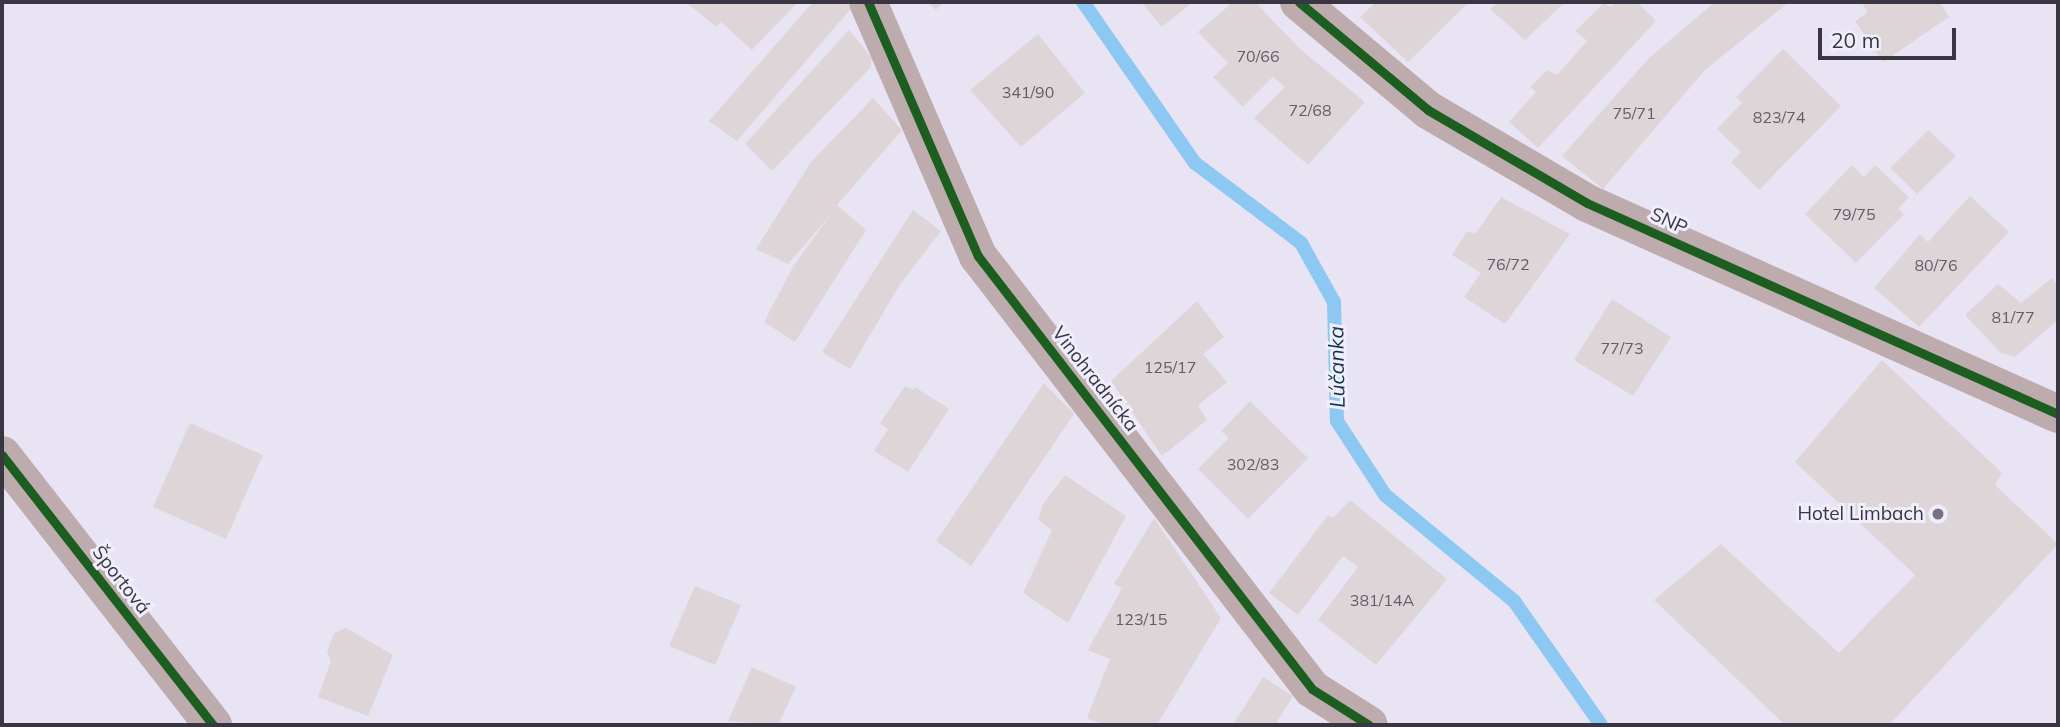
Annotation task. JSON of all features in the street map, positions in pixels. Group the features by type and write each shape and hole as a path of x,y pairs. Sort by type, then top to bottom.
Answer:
{"street":[{"name":"Vinohradnícka","path":"868,2 978,256 1312,689 1369,725"},
{"name":"SNP","path":"1299,2 1428,110 1587,203 2058,414"},
{"name":"Športová","path":"2,456 212,725"}],"building":[{"path":"686,2 798,2 752,50 721,22 716,27"},
{"path":"813,2 854,5 737,141 709,121"},
{"path":"927,2 944,2 936,10"},
{"path":"1141,2 1193,2 1162,27"},
{"path":"1233,2 1255,2 1301,50 1365,102 1308,165 1254,118 1285,87 1273,77 1243,107 1213,77 1228,63 1198,32"},
{"path":"1376,2 1469,2 1408,62 1360,17"},
{"path":"1498,2 1565,2 1525,40 1490,9"},
{"path":"1616,2 1637,2 1656,21 1538,148 1509,122 1536,92 1530,87 1547,70 1557,75 1587,41 1575,31 1604,3 1611,7"},
{"path":"1715,2 1789,2 1705,70 1603,189 1562,156 1649,58"},
{"path":"1861,2 1940,2 1949,17 1883,62 1855,21 1868,12"},
{"path":"849,30 872,58 870,68 772,171 745,144"},
{"path":"1038,34 1085,93 1021,147 970,90"},
{"path":"1783,49 1841,106 1759,190 1731,162 1741,152 1717,129 1742,103 1736,97"},
{"path":"873,98 902,130 837,205 866,230 795,342 764,322 794,265 831,214 788,264 756,249 811,162"},
{"path":"1928,130 1956,156 1917,194 1890,168"},
{"path":"1852,165 1864,177 1875,165 1909,197 1898,209 1904,214 1856,263 1805,214"},
{"path":"1970,196 2009,232 1919,327 1874,288 1920,234 1928,242"},
{"path":"1501,197 1570,234 1505,324 1464,297 1481,273 1452,255 1467,231 1475,234"},
{"path":"913,210 941,231 899,286 850,369 822,352"},
{"path":"2052,278 2058,285 2058,320 2015,357 2001,353 1965,315 1998,284 2021,303"},
{"path":"1612,299 1671,337 1633,396 1574,360"},
{"path":"1197,301 1224,337 1203,354 1227,382 1198,405 1207,420 1162,456 1111,381"},
{"name":"Hotel Limbach","path":"1882,360 2002,473 1995,485 2058,544 1889,725 1785,725 1654,600 1721,544 1839,653 1915,575 1795,462"},
{"path":"1044,383 1074,414 971,566 936,541"},
{"path":"905,386 913,390 915,387 949,409 908,472 874,451 888,429 880,423"},
{"path":"1250,401 1308,458 1248,519 1198,469 1229,438 1221,431"},
{"path":"190,423 263,455 226,539 153,507"},
{"path":"1065,475 1126,516 1068,623 1023,593 1052,530 1038,520 1043,504"},
{"path":"1350,500 1447,579 1376,665 1318,620 1358,567 1343,556 1298,615 1269,593 1328,515 1333,518"},
{"path":"1154,518 1221,618 1157,725 1105,725 1087,718 1110,659 1088,650 1122,588 1114,584"},
{"path":"695,586 741,605 715,665 669,646"},
{"path":"346,628 393,655 368,716 318,697 331,661 327,652 334,633"},
{"path":"752,667 796,687 778,725 728,721"},
{"path":"1263,677 1293,696 1275,725 1233,725"}],"waterway":[{"name":"Lúčanka","path":"1083,2 1195,163 1301,243 1334,302 1337,421 1385,495 1514,601 1601,725"}],"cycle path":[{"path":"868,2 978,256 1312,689 1369,725"},
{"path":"1299,2 1428,110 1587,203 2058,414"},
{"path":"2,455 213,725"}],"place":[{"name":"Hotel Limbach","path":"1938,514"}]}
